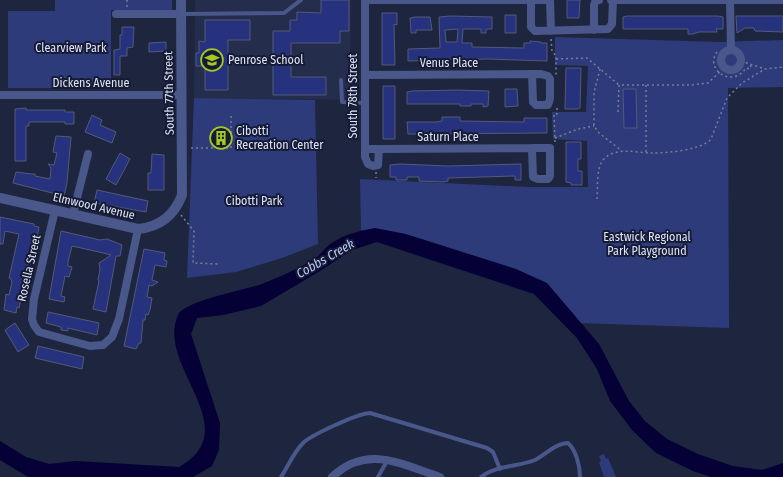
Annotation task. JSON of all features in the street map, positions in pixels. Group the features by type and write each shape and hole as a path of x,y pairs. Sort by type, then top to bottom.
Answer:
{"street":[{"name":"South 77th Street","path":"181,0 183,185"},
{"path":"365,0 550,0 551,31"},
{"name":"South 78th Street","path":"365,0 365,161 373,166 378,164 379,149"},
{"path":"531,0 532,30 551,31 604,30 611,27 612,0 783,0"},
{"path":"594,30 594,5 596,0 599,0"},
{"path":"730,0 731,50"},
{"path":"116,14 181,14"},
{"path":"731,50 740,55 741,61 739,67 735,70 722,70 722,57 726,51 731,50"},
{"name":"Venus Place","path":"365,75 532,74"},
{"name":"Dickens Avenue","path":"0,95 182,95"},
{"name":"Saturn Place","path":"364,149 532,148 550,148 550,176 545,180 533,177 532,148"},
{"path":"73,214 88,154"},
{"name":"Elmwood Avenue","path":"0,198 138,229 160,224 176,208 182,195 183,185"},
{"name":"Rosella Street","path":"55,210 32,312 32,319 36,330 46,335 90,346 103,345 109,342 112,337 119,319 138,229"},
{"path":"332,477 344,467 357,461 373,458 388,461 419,474 440,477"}],"lane":[{"path":"181,14 284,13 302,0"},
{"path":"341,80 342,102 365,103"},
{"path":"281,477 299,447 306,440 354,417 370,413 487,448 493,452 500,469"},
{"path":"481,477 488,472 534,460 561,445 568,443 571,446 578,462 580,477"},
{"path":"378,477 388,461"}],"path":[{"path":"717,52 714,61 722,70 732,77 739,75 746,68 750,69 751,65"},
{"path":"556,59 587,58 618,85 691,85 708,83 722,70"},
{"path":"741,61 765,69 783,67"},
{"path":"600,69 594,93 594,126 599,132 623,151"},
{"path":"597,199 599,170 603,160 610,155 623,151 646,153 690,148 708,144 727,98 742,84 765,69"},
{"path":"618,85 618,112"},
{"path":"646,85 646,153"},
{"path":"182,148 231,148 231,114"},
{"path":"555,138 578,129 594,126"},
{"path":"176,208 194,231 193,263 220,264"}],"shaded area":[{"path":"195,0 351,0 350,100 194,98"}],"green space":[{"name":"Clearview Park","path":"55,0 172,0 172,10 111,10 111,88 8,88 8,11 55,11"},
{"name":"Eastwick Regional Park Playground","path":"555,37 720,42 783,40 783,87 728,88 729,328 577,323 536,279 361,230 360,179 528,187 588,187 587,141 553,139 552,112 586,112 588,66 555,65"},
{"name":"Cibotti Park","path":"194,98 315,100 318,244 282,258 236,272 187,278"},
{"path":"604,454 606,459 608,458 616,477 604,477 599,462 601,461 599,456"}],"water":[{"name":"Cobbs Creek","path":"375,228 406,234 516,269 547,283 599,344 629,401 645,421 667,439 698,454 733,466 762,470 783,463 783,477 711,477 693,471 656,453 632,430 610,401 597,369 577,338 534,294 377,242 352,250 261,306 223,315 197,318 191,334 220,423 219,450 212,466 193,477 28,477 0,460 0,441 26,457 49,464 76,461 179,467 198,451 205,434 203,415 178,355 174,335 178,315 191,305 216,296 262,284 282,276 314,259 342,237"}],"building":[{"path":"321,0 349,0 349,31 340,31 340,43 291,43 291,77 326,77 326,95 273,95 273,31 290,31 290,20 297,20 297,12 321,13"},
{"path":"567,0 580,0 579,18 567,18"},
{"path":"382,13 397,13 397,25 394,24 395,65 382,65"},
{"path":"505,15 516,15 516,33 505,33"},
{"path":"718,16 723,17 723,29 716,29 717,32 699,32 688,34 688,29 623,29 623,17"},
{"path":"736,16 783,16 783,32 755,31 754,28 745,28 737,33"},
{"path":"430,17 432,30 416,30 416,33 411,33 410,18"},
{"path":"439,17 492,17 492,29 486,29 486,33 481,33 481,29 463,29 462,43 472,43 472,47 524,48 524,43 530,43 530,41 547,43 547,61 488,59 408,61 408,49 440,48","holes":["458,29 457,42 446,42 445,30"]},
{"name":"Penrose School","path":"205,20 250,20 250,40 228,40 228,90 205,90 205,66 196,66 196,53 199,53 199,41 205,42"},
{"path":"122,27 134,27 133,47 127,48 127,56 120,56 120,75 114,75 114,50 120,49 120,35 122,35"},
{"path":"166,42 166,51 149,52 149,43"},
{"path":"566,68 581,68 580,108 578,109 565,109"},
{"path":"383,86 395,86 395,139 383,139"},
{"path":"505,89 517,89 518,106 505,107"},
{"path":"623,89 636,89 637,128 624,128"},
{"path":"458,90 489,91 488,106 483,107 483,104 460,106 460,104 407,104 407,92"},
{"path":"26,108 26,110 65,110 65,112 74,112 74,124 65,124 65,122 29,122 29,126 26,126 26,161 15,161 15,109"},
{"path":"92,115 102,120 100,125 116,132 112,143 85,132"},
{"path":"442,117 460,117 460,121 524,122 524,118 547,118 547,133 408,134 407,122 436,122 442,121"},
{"name":"Cibotti Recreation Center","path":"213,129 230,129 229,147 212,147"},
{"path":"56,136 71,137 67,183 64,196 13,183 16,172 35,174 35,176 50,179 51,168 48,164 54,165 57,153 53,152"},
{"path":"566,142 581,142 581,159 578,159 578,171 582,171 582,185 571,185 571,183 566,182"},
{"path":"120,153 130,159 116,185 106,179"},
{"path":"152,154 164,155 164,190 148,190 148,173 151,173"},
{"path":"521,164 521,180 515,180 515,176 448,178 448,181 444,182 419,181 419,177 407,177 407,180 396,180 396,177 390,177 390,165 448,166"},
{"path":"97,190 148,201 146,212 94,203"},
{"path":"0,217 34,224 34,226 39,227 37,237 33,237 19,308 17,307 16,313 4,310 6,294 9,295 12,282 9,278 19,234 5,231 3,244 0,244"},
{"path":"61,231 100,240 107,239 122,245 120,256 116,256 106,312 93,309 99,281 99,263 111,255 99,252 72,246 68,266 72,267 69,277 65,276 61,296 65,297 64,302 49,299"},
{"path":"144,249 165,253 164,260 167,261 166,267 155,265 152,280 158,282 152,286 149,285 147,297 152,298 150,310 148,315 146,314 145,320 143,320 141,343 139,343 136,349 124,346"},
{"path":"48,312 99,323 97,335 68,328 68,331 61,330 61,327 46,323"},
{"path":"15,323 29,345 18,352 5,330"},
{"path":"38,346 84,357 82,369 35,358"}],"place":[{"name":"Penrose School","path":"212,60"},
{"name":"Cibotti Recreation Center","path":"221,138"}]}
